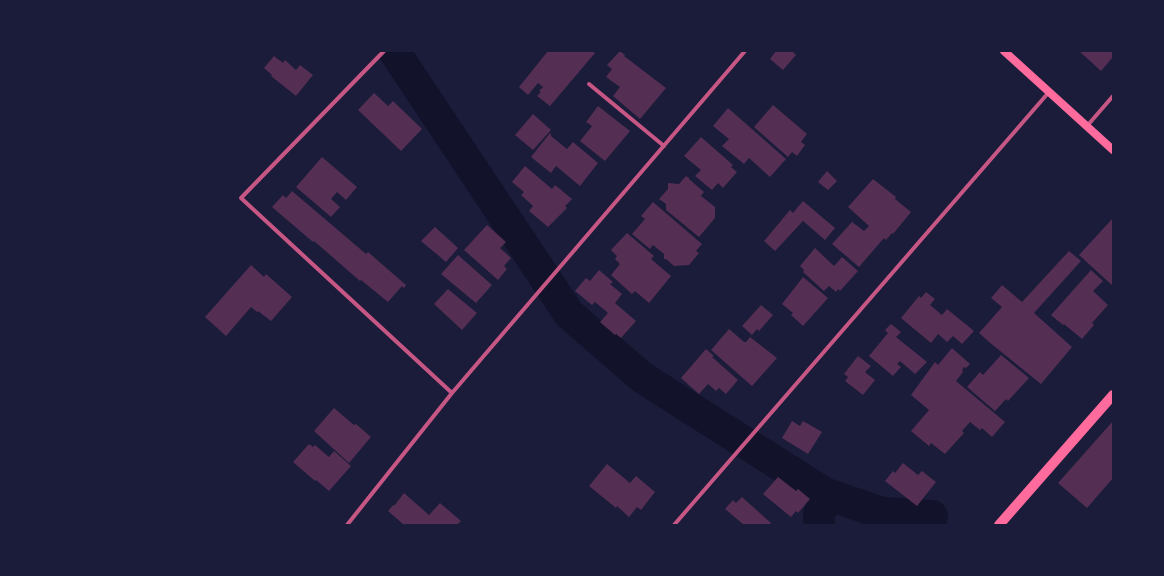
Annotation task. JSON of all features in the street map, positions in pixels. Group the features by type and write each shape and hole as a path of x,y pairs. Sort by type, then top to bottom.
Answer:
{"main road":[{"path":"1004,51 1113,150"},
{"path":"999,525 1113,395"}],"street":[{"path":"384,51 241,198 452,393"},
{"path":"347,525 452,393 745,51"},
{"path":"589,84 664,146"},
{"path":"674,525 1049,92"},
{"path":"1086,126 1113,96"}],"building":[{"path":"548,51 592,51 595,53 550,106 537,96 543,87 538,83 528,95 519,87"},
{"path":"620,51 625,55 624,56 666,88 640,119 613,96 620,87 606,77 612,69 607,65"},
{"path":"776,51 792,51 796,55 783,70 770,59"},
{"path":"1079,51 1110,51 1113,53 1113,57 1101,71"},
{"path":"274,56 283,63 285,60 296,70 300,65 313,75 296,96 271,76 272,75 264,68"},
{"path":"374,93 388,106 393,101 422,129 401,151 358,110"},
{"path":"773,105 807,134 801,142 805,145 797,156 792,152 788,157 754,127"},
{"path":"598,106 630,131 605,161 580,141 592,126 586,122"},
{"path":"728,108 786,159 770,177 749,158 744,164 722,146 729,139 713,126"},
{"path":"533,114 551,130 533,150 515,135"},
{"path":"550,133 551,136 567,149 573,142 598,163 580,186 556,166 551,173 531,157"},
{"path":"701,137 733,165 731,167 737,172 723,188 718,183 712,190 695,176 701,170 684,156"},
{"path":"322,157 357,187 346,200 337,192 331,199 340,207 331,217 296,187"},
{"path":"525,166 552,189 555,185 572,199 565,206 567,208 548,227 529,211 533,206 521,195 524,192 512,182"},
{"path":"827,171 837,181 828,190 818,182"},
{"path":"686,176 704,192 701,196 715,207 715,218 699,237 666,210 666,204 659,199 668,189 668,183 679,184"},
{"path":"873,179 896,197 895,199 911,212 893,234 892,233 886,240 884,238 859,267 832,244 852,222 864,231 869,226 848,207"},
{"path":"292,191 366,254 368,252 406,285 404,288 402,286 388,302 361,280 360,281 272,207 283,195 286,198"},
{"path":"803,201 835,228 825,240 803,221 775,251 764,241 790,210 793,213"},
{"path":"653,202 702,244 696,251 699,253 689,265 674,266 664,259 664,254 653,245 650,249 632,234 645,219 641,216"},
{"path":"1113,218 1113,286 1079,255"},
{"path":"487,225 506,242 500,248 511,258 504,266 507,269 498,280 464,250"},
{"path":"435,227 458,248 446,262 421,241"},
{"path":"627,233 654,256 651,259 671,276 649,303 635,291 632,294 611,275 620,264 615,259 617,256 611,250"},
{"path":"815,248 834,266 842,257 858,271 840,291 838,289 836,292 829,286 824,291 803,272 804,270 800,266"},
{"path":"1069,251 1081,261 1034,313 1072,347 1041,384 979,333 1002,307 991,298 1002,285 1022,302"},
{"path":"458,255 492,285 476,303 441,274"},
{"path":"251,265 264,277 266,274 292,297 271,321 251,307 226,336 205,317"},
{"path":"599,270 613,282 610,284 622,294 615,303 636,321 621,338 616,334 615,335 600,322 608,313 595,302 592,305 575,291 586,278 590,281"},
{"path":"1091,270 1103,281 1093,291 1108,305 1092,323 1094,325 1082,339 1051,315"},
{"path":"803,277 828,298 803,326 791,315 793,313 782,304"},
{"path":"448,289 477,313 462,330 434,304"},
{"path":"926,292 935,299 930,305 942,315 947,309 974,331 962,344 953,336 947,342 938,334 931,343 901,318 919,296 921,298"},
{"path":"761,305 773,315 759,331 757,329 752,335 742,326"},
{"path":"891,324 901,332 896,337 927,362 915,374 900,361 897,364 901,367 893,376 869,356 888,333 885,330"},
{"path":"729,329 744,342 746,342 750,337 777,358 752,386 711,350"},
{"path":"952,348 970,364 966,368 964,367 962,370 963,372 956,381 1005,422 992,437 982,428 980,430 970,422 962,431 964,433 945,454 931,443 929,446 911,431 929,410 911,395 935,362 938,365"},
{"path":"706,349 714,356 712,357 738,380 726,394 719,388 716,391 708,384 699,394 681,378"},
{"path":"1001,355 1029,378 1008,401 1006,399 995,411 967,387 980,372 983,375"},
{"path":"858,356 871,366 865,372 875,380 863,395 845,381 848,377 844,374"},
{"path":"334,408 371,437 349,463 314,431"},
{"path":"792,421 800,426 803,421 822,432 808,454 782,438"},
{"path":"1113,421 1113,478 1087,508 1058,483"},
{"path":"309,444 313,447 315,445 329,457 334,451 351,466 329,491 293,462"},
{"path":"903,463 918,475 922,471 936,482 917,506 885,481 893,471 895,473"},
{"path":"607,464 630,483 636,476 655,492 641,510 637,507 629,517 617,506 616,508 589,486"},
{"path":"778,477 796,491 798,489 810,499 798,513 796,511 791,517 763,494"},
{"path":"404,493 429,515 440,503 461,521 457,525 404,525 388,511"},
{"path":"742,497 771,523 769,525 744,525 725,509 733,500 736,503"}],"waterway":[{"path":"394,51 569,314 643,378 826,494 882,513 932,516"},
{"path":"819,525 819,515 826,494"}]}
